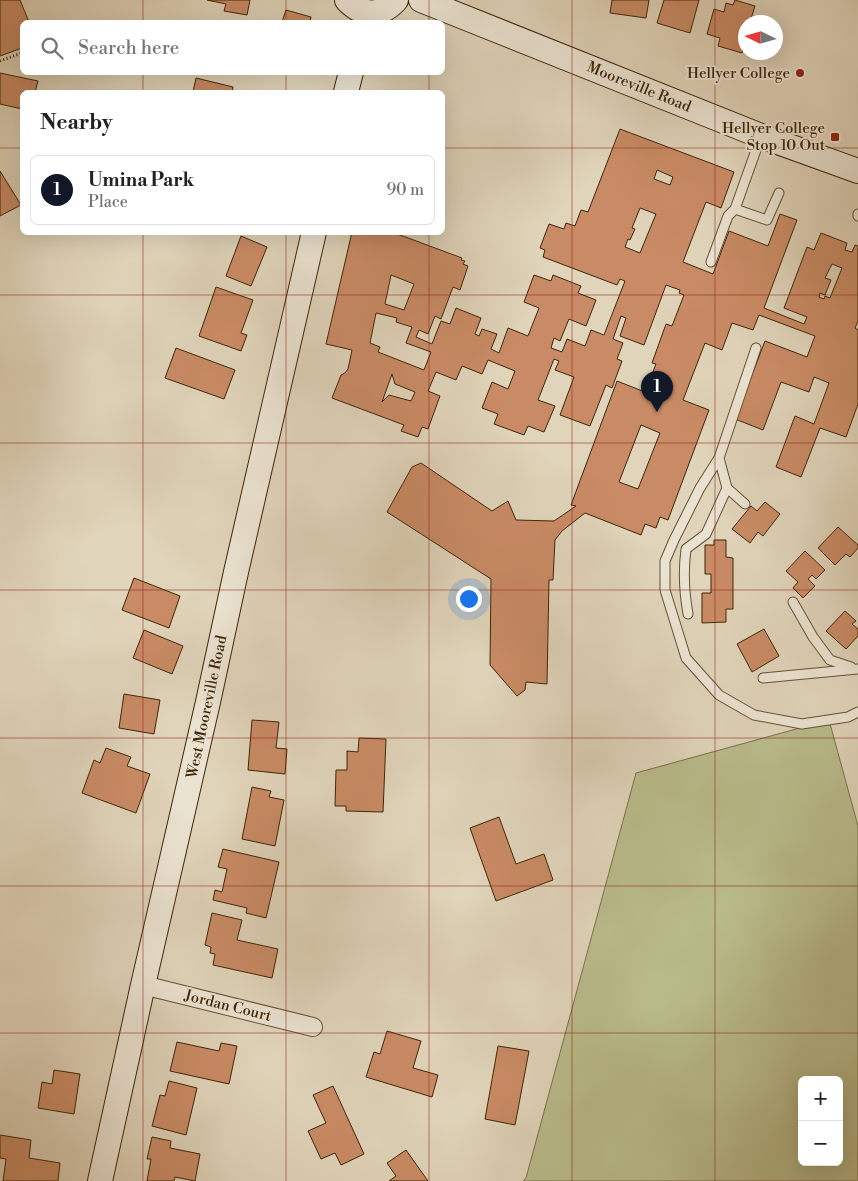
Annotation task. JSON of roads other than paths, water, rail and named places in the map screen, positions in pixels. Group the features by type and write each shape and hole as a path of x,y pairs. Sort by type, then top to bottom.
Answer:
{"main road":[{"path":"357,11 371,13 381,11 396,0"},
{"name":"Mooreville Road","path":"422,0 761,136 858,171"},
{"path":"346,90 350,75"},
{"name":"West Mooreville Road","path":"100,1181 238,562 313,235"}],"street":[{"name":"Jordan Court","path":"143,985 313,1026"}],"lane":[{"path":"711,262 728,216 735,209 761,136"},
{"path":"735,209 767,220 779,193"},
{"path":"756,348 718,458 700,488 665,561 666,590 686,658 719,695 754,715 802,724 848,717 858,712"},
{"path":"718,458 727,488 746,504"},
{"path":"688,614 684,596 683,569 686,549 706,534 727,488"},
{"path":"793,602 813,637 830,660 856,669"},
{"path":"763,678 856,669"}],"place":[{"name":"Hellyer College","path":"800,73"},
{"name":"Hellyer College Stop 10 Out","path":"835,137"},
{"name":"Umina Park","path":"657,412"}]}
